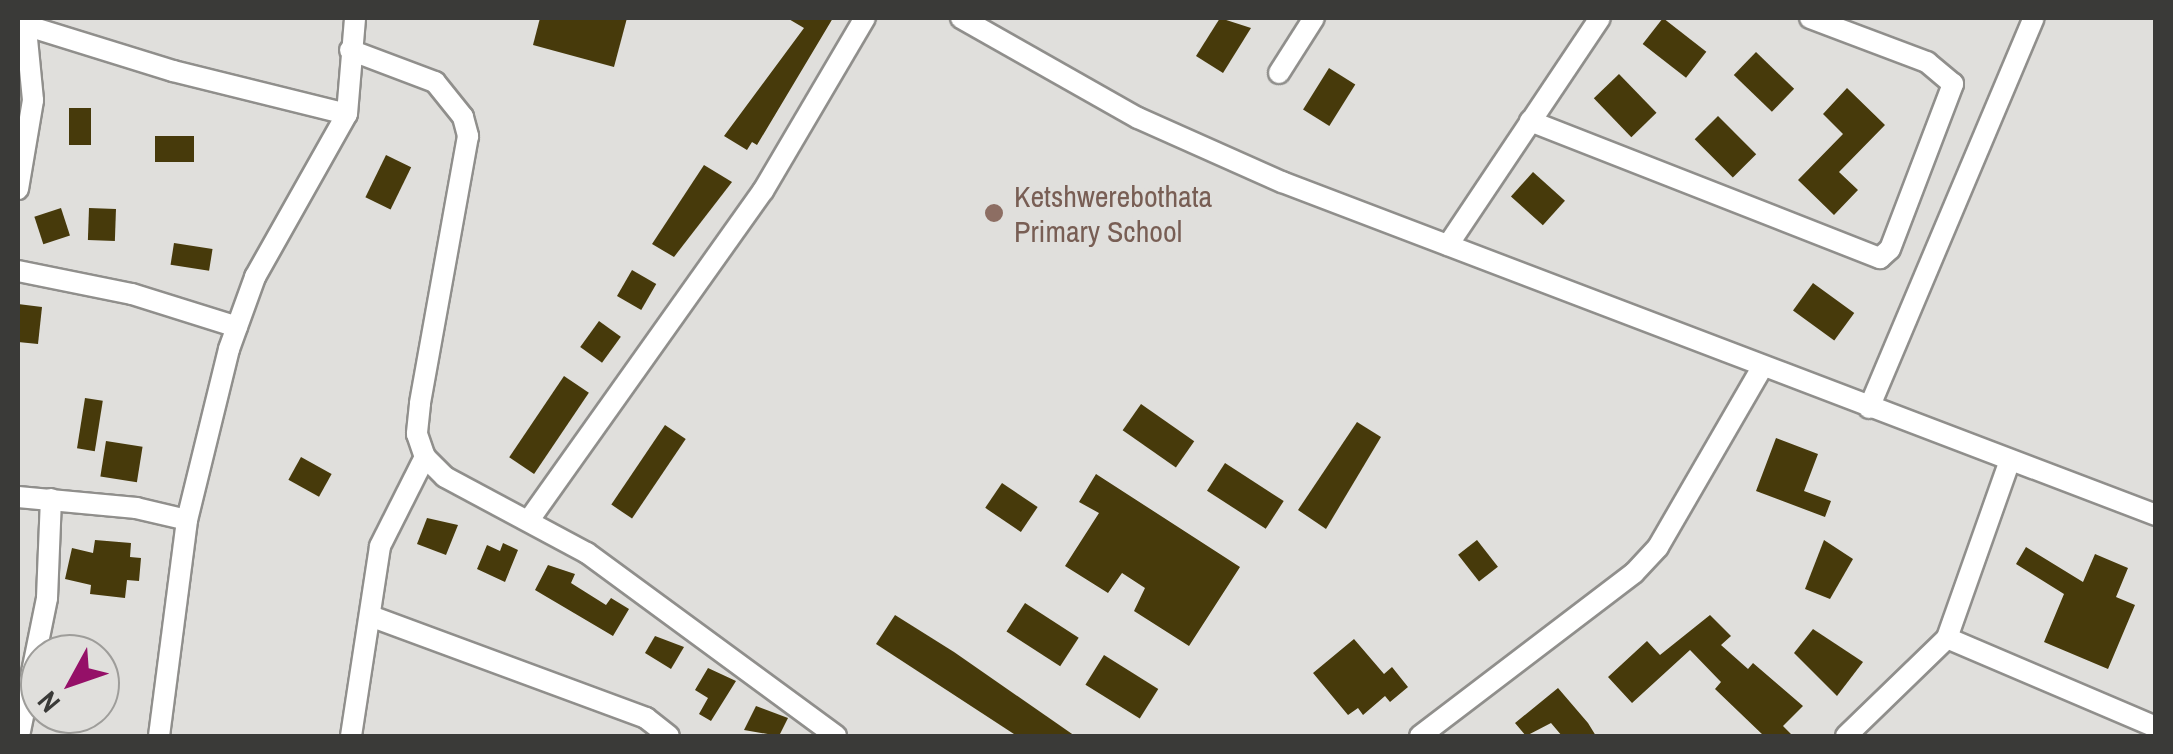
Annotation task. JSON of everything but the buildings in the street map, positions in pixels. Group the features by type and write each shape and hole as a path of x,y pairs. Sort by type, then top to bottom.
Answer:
{"street":[{"path":"160,736 187,520 237,326 255,277 347,114 355,18"},
{"path":"529,520 763,191 865,18"},
{"path":"961,18 1138,118 1762,369 2156,515"},
{"path":"1279,73 1314,18"},
{"path":"1448,245 1600,18"},
{"path":"1530,121 1880,258 1890,249 1953,84 1927,62 1810,18"},
{"path":"1869,408 2034,18"},
{"path":"18,189 34,100 22,22 347,114"},
{"path":"350,50 436,82 463,116 468,136 420,404 417,434 424,457 445,477 587,552 836,736"},
{"path":"18,271 132,294 237,326"},
{"path":"1420,736 1646,560 1762,369"},
{"path":"351,736 373,617 380,546 424,457"},
{"path":"1846,736 1947,638 2009,463"},
{"path":"18,497 51,498 187,520"},
{"path":"19,736 47,598 51,498"},
{"path":"373,617 646,718 669,736"},
{"path":"1947,638 2156,727"}],"place":[{"name":"Ketshwerebothata Primary School","path":"994,213"}]}
